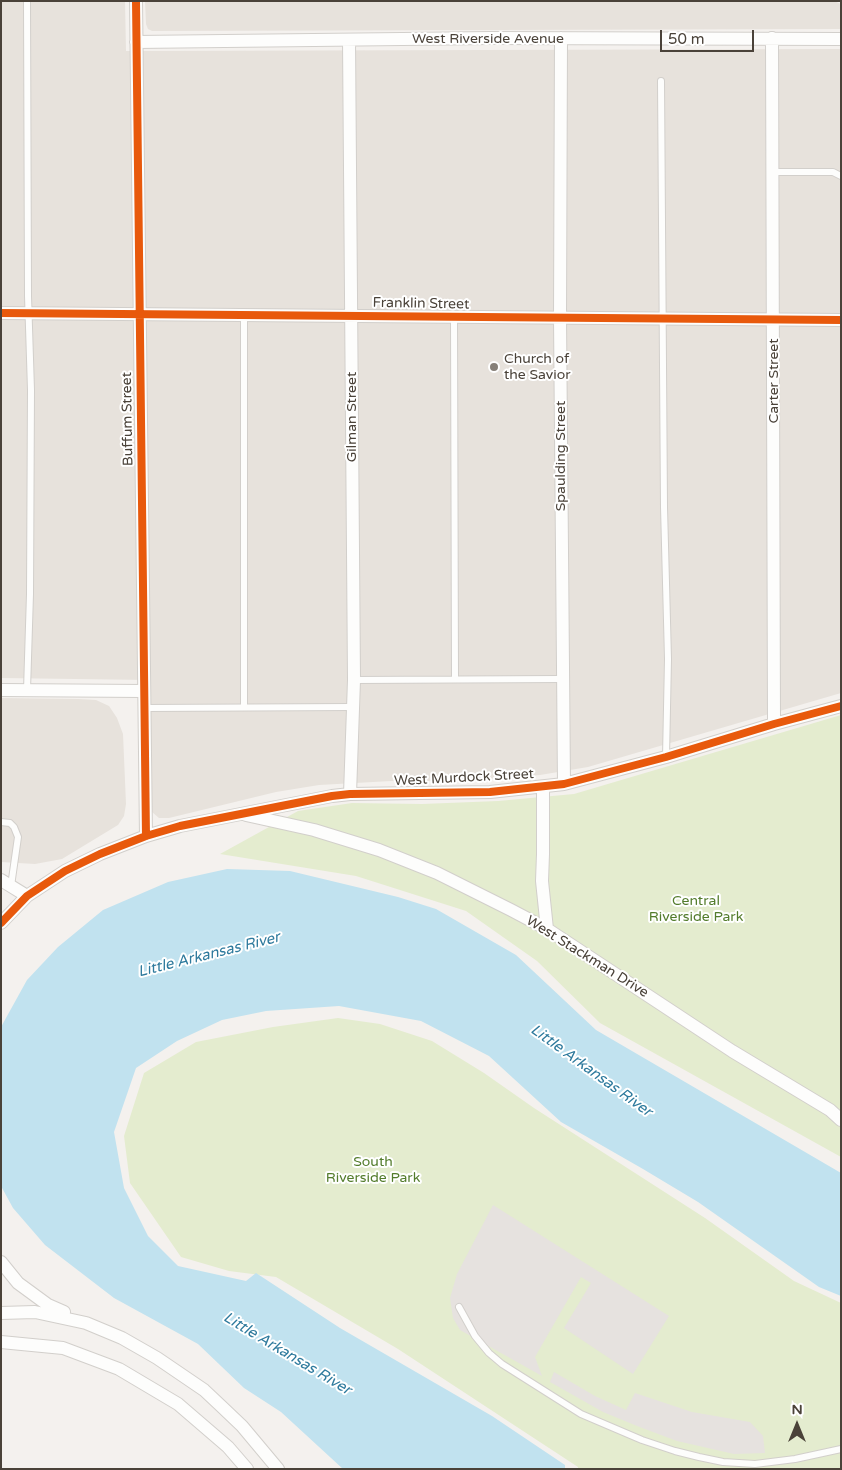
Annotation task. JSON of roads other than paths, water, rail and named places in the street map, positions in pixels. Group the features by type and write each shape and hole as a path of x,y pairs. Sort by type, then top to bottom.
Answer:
{"street":[{"name":"Buffum Street","path":"136,1 146,836"},
{"name":"West Riverside Avenue","path":"136,42 561,38 841,38"},
{"name":"Spaulding Street","path":"561,38 560,318 564,784"},
{"name":"Carter Street","path":"772,38 774,724"},
{"name":"Gilman Street","path":"348,40 354,680 350,794"},
{"name":"Franklin Street","path":"1,313 841,320"},
{"path":"1,690 144,692"},
{"name":"West Murdock Street","path":"1,923 27,896 65,871 100,854 146,836 180,826 293,803 350,794 455,794 564,784 666,757 774,724 840,708"},
{"path":"543,787 542,881 547,929"},
{"name":"West Stackman Drive","path":"241,814 314,830 379,850 437,873 547,929 732,1051 835,1111 841,1120"},
{"path":"6,883 27,896"},
{"path":"1,1262 18,1283 48,1305 122,1338 157,1358 204,1390 242,1426 278,1469"},
{"path":"1,1313 35,1312 86,1323"},
{"path":"2,1339 63,1348 119,1369 178,1404 228,1447 247,1469"}],"lane":[{"path":"27,690 30,594 31,390 28,1"},
{"path":"662,81 664,498 668,659 666,757"},
{"path":"773,172 833,172 841,176"},
{"path":"244,314 244,707"},
{"path":"454,316 455,680"},
{"path":"354,680 562,679"},
{"path":"144,708 354,707"},
{"path":"1,822 10,823 14,827 18,838 6,883"},
{"path":"459,1307 475,1336 489,1353 502,1364 581,1414 613,1428 675,1451 723,1462 757,1466 841,1449"}],"water":[{"name":"Little Arkansas River","path":"227,869 290,871 398,897 436,909 516,955 596,1030 841,1173 841,1296 819,1287 698,1202 561,1122 489,1056 421,1021 339,1006 266,1011 222,1020 177,1041 136,1068 114,1132 124,1188 148,1236 178,1266 246,1281 256,1273 340,1328 492,1416 565,1465 565,1469 343,1469 281,1412 244,1388 198,1344 114,1298 45,1245 13,1208 1,1186 1,1027 27,980 58,947 103,910 168,882"}],"place":[{"name":"Church of the Savior","path":"494,367"}],"park label":[{"name":"Central Riverside Park","path":"696,910"},
{"name":"South Riverside Park","path":"373,1170"}]}
